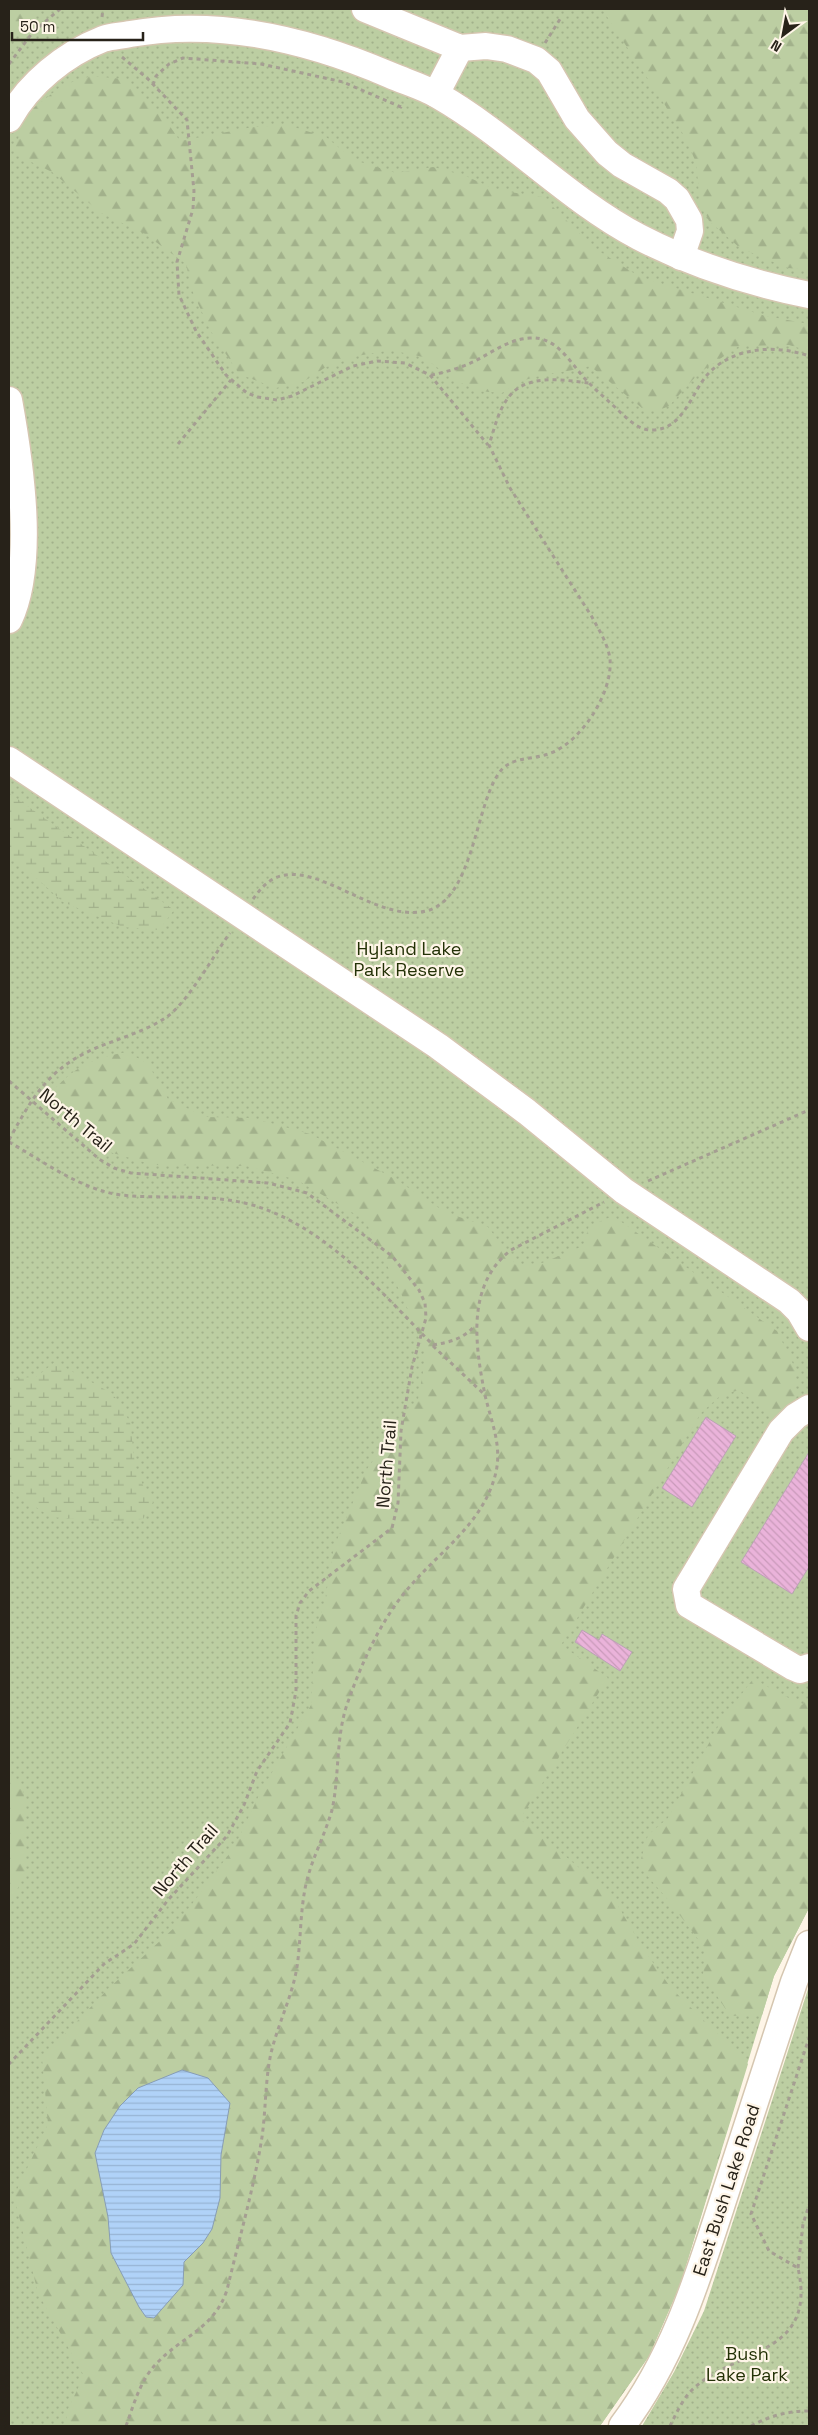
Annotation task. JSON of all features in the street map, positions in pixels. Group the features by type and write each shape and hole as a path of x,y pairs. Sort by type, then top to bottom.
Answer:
{"street":[{"path":"365,9 460,48 486,46 507,48 535,59 549,71 577,119 607,153 622,165 677,198 690,220 690,231 681,257"},
{"path":"9,119 30,87 86,47 106,38 148,31 197,19 262,36 309,45 360,62 436,94 483,124 601,214 638,236 681,257 754,284 809,295"},
{"path":"436,94 460,48"},
{"path":"9,400 16,442 24,552 20,588 9,620"},
{"path":"9,760 438,1046 527,1112 624,1191 789,1301 799,1311 809,1328"},
{"path":"809,1408 796,1416 781,1431 686,1589 689,1605 793,1667 800,1670 809,1667"},
{"name":"East Bush Lake Road","path":"622,2426 639,2403 671,2347 695,2286 794,1982 809,1944"}],"path":[{"path":"9,64 33,32 60,9"},
{"path":"535,59 562,16"},
{"path":"106,38 187,120 194,191 191,216 177,262 180,295 185,311 213,359 247,393 277,400 292,396 352,366 365,362 392,360 405,363 430,375 489,445 510,488 592,617 604,639 610,666 602,695 578,733 562,748 550,754 518,760 501,770 492,786 458,883 442,904 425,911 404,913 367,902 314,879 292,874 275,878 268,882 242,915 186,996 170,1015 150,1027 78,1057 55,1072 30,1100 9,1141 81,1183 100,1190 121,1195 203,1196 232,1200 281,1216 310,1232 338,1253 485,1395"},
{"path":"153,85 156,76 169,64 183,58 261,64 343,82 401,107 411,84"},
{"path":"430,375 463,367 500,347 530,338 553,343 589,383 633,424 643,429 654,430 674,422 682,414 707,374 732,357 749,351 767,349 809,356"},
{"path":"178,444 232,380"},
{"path":"489,445 508,398 518,388 545,380 589,383"},
{"name":"North Trail","path":"9,1081 99,1159 114,1168 131,1173 268,1182 308,1193 392,1256 418,1290 425,1303 426,1318 412,1367 401,1432 398,1504 392,1528 308,1591 300,1604 294,1630 296,1691 290,1723 256,1771 244,1805 227,1836 168,1900 134,1944 104,1964 9,2064"},
{"path":"126,2426 142,2383 149,2373 165,2356 209,2323 224,2301 259,2152 272,2051 297,1967 302,1906 306,1884 333,1802 342,1722 347,1703 380,1630 394,1607 407,1589 465,1531 487,1496 497,1469 498,1453 494,1428 485,1395 475,1325 487,1278 501,1258 527,1241 624,1191 809,1110"},
{"path":"433,1345 460,1338 475,1325"},
{"path":"798,2268 769,2251 751,2214 809,2038"},
{"path":"670,2426 678,2409 692,2390 728,2367 769,2350 788,2335 799,2321 803,2305 803,2284 798,2268 802,2224 809,2205"},
{"path":"751,2426 770,2416 809,2410"}],"green space":[{"name":"Hyland Lake Park Reserve","path":"9,9 809,9 809,1908 774,1976 680,2285 649,2356 600,2426 9,2426"},
{"path":"9,9 43,9 28,25 9,38"},
{"path":"602,9 809,9 809,270 788,268 740,248 709,221 700,202 696,162 680,128"},
{"path":"91,76 123,79 167,122 180,141 253,127 287,125 326,137 354,160 396,173 433,167 466,176 496,190 543,197 594,248 640,277 766,316 809,324 809,351 789,345 739,346 699,373 669,406 657,411 642,408 590,366 524,380 502,393 478,391 453,379 423,357 390,350 357,356 326,367 303,382 276,388 239,374 210,330 192,290 186,264 145,234 101,213 52,172 23,158 15,148 27,113 63,85"},
{"path":"9,793 174,910 159,930 123,927 63,902 14,858 9,856"},
{"path":"127,1052 148,1064 168,1099 205,1117 252,1118 310,1134 395,1179 445,1212 488,1227 516,1265 542,1263 583,1246 589,1226 613,1216 777,1331 795,1368 796,1398 774,1417 739,1390 720,1396 701,1413 561,1645 608,1678 520,1819 611,1894 644,1950 671,1988 748,2064 680,2285 649,2356 600,2426 66,2426 67,2411 84,2376 38,2293 14,2196 48,2124 42,2058 108,1989 175,1927 235,1846 259,1795 311,1705 315,1633 325,1600 334,1547 367,1469 418,1400 426,1355 404,1300 365,1220 297,1180 247,1166 154,1165 106,1151 44,1100 80,1067 112,1055"},
{"path":"55,1362 113,1394 130,1422 135,1465 144,1488 153,1502 143,1519 109,1522 51,1517 9,1490 9,1381 14,1378 36,1377"},
{"path":"753,1679 802,1705 809,1697 809,1908 774,1976 762,2015 730,2016 703,1974 707,1951 669,1901 639,1866 648,1835 668,1818 720,1723"},
{"path":"9,1773 24,1793 25,1873 9,1907"},
{"name":"Bush Lake Park","path":"809,1986 809,2426 642,2426 674,2372 704,2311"}],"water":[{"path":"182,2070 208,2078 230,2103 221,2155 220,2198 212,2229 203,2243 184,2262 183,2285 154,2318 146,2317 111,2253 108,2217 95,2153 104,2130 120,2106 138,2088"}],"building":[{"path":"706,1417 736,1436 692,1507 662,1488"},
{"path":"809,1452 809,1567 792,1594 741,1562"},
{"path":"582,1630 599,1640 602,1634 632,1652 620,1671 575,1642"}]}
